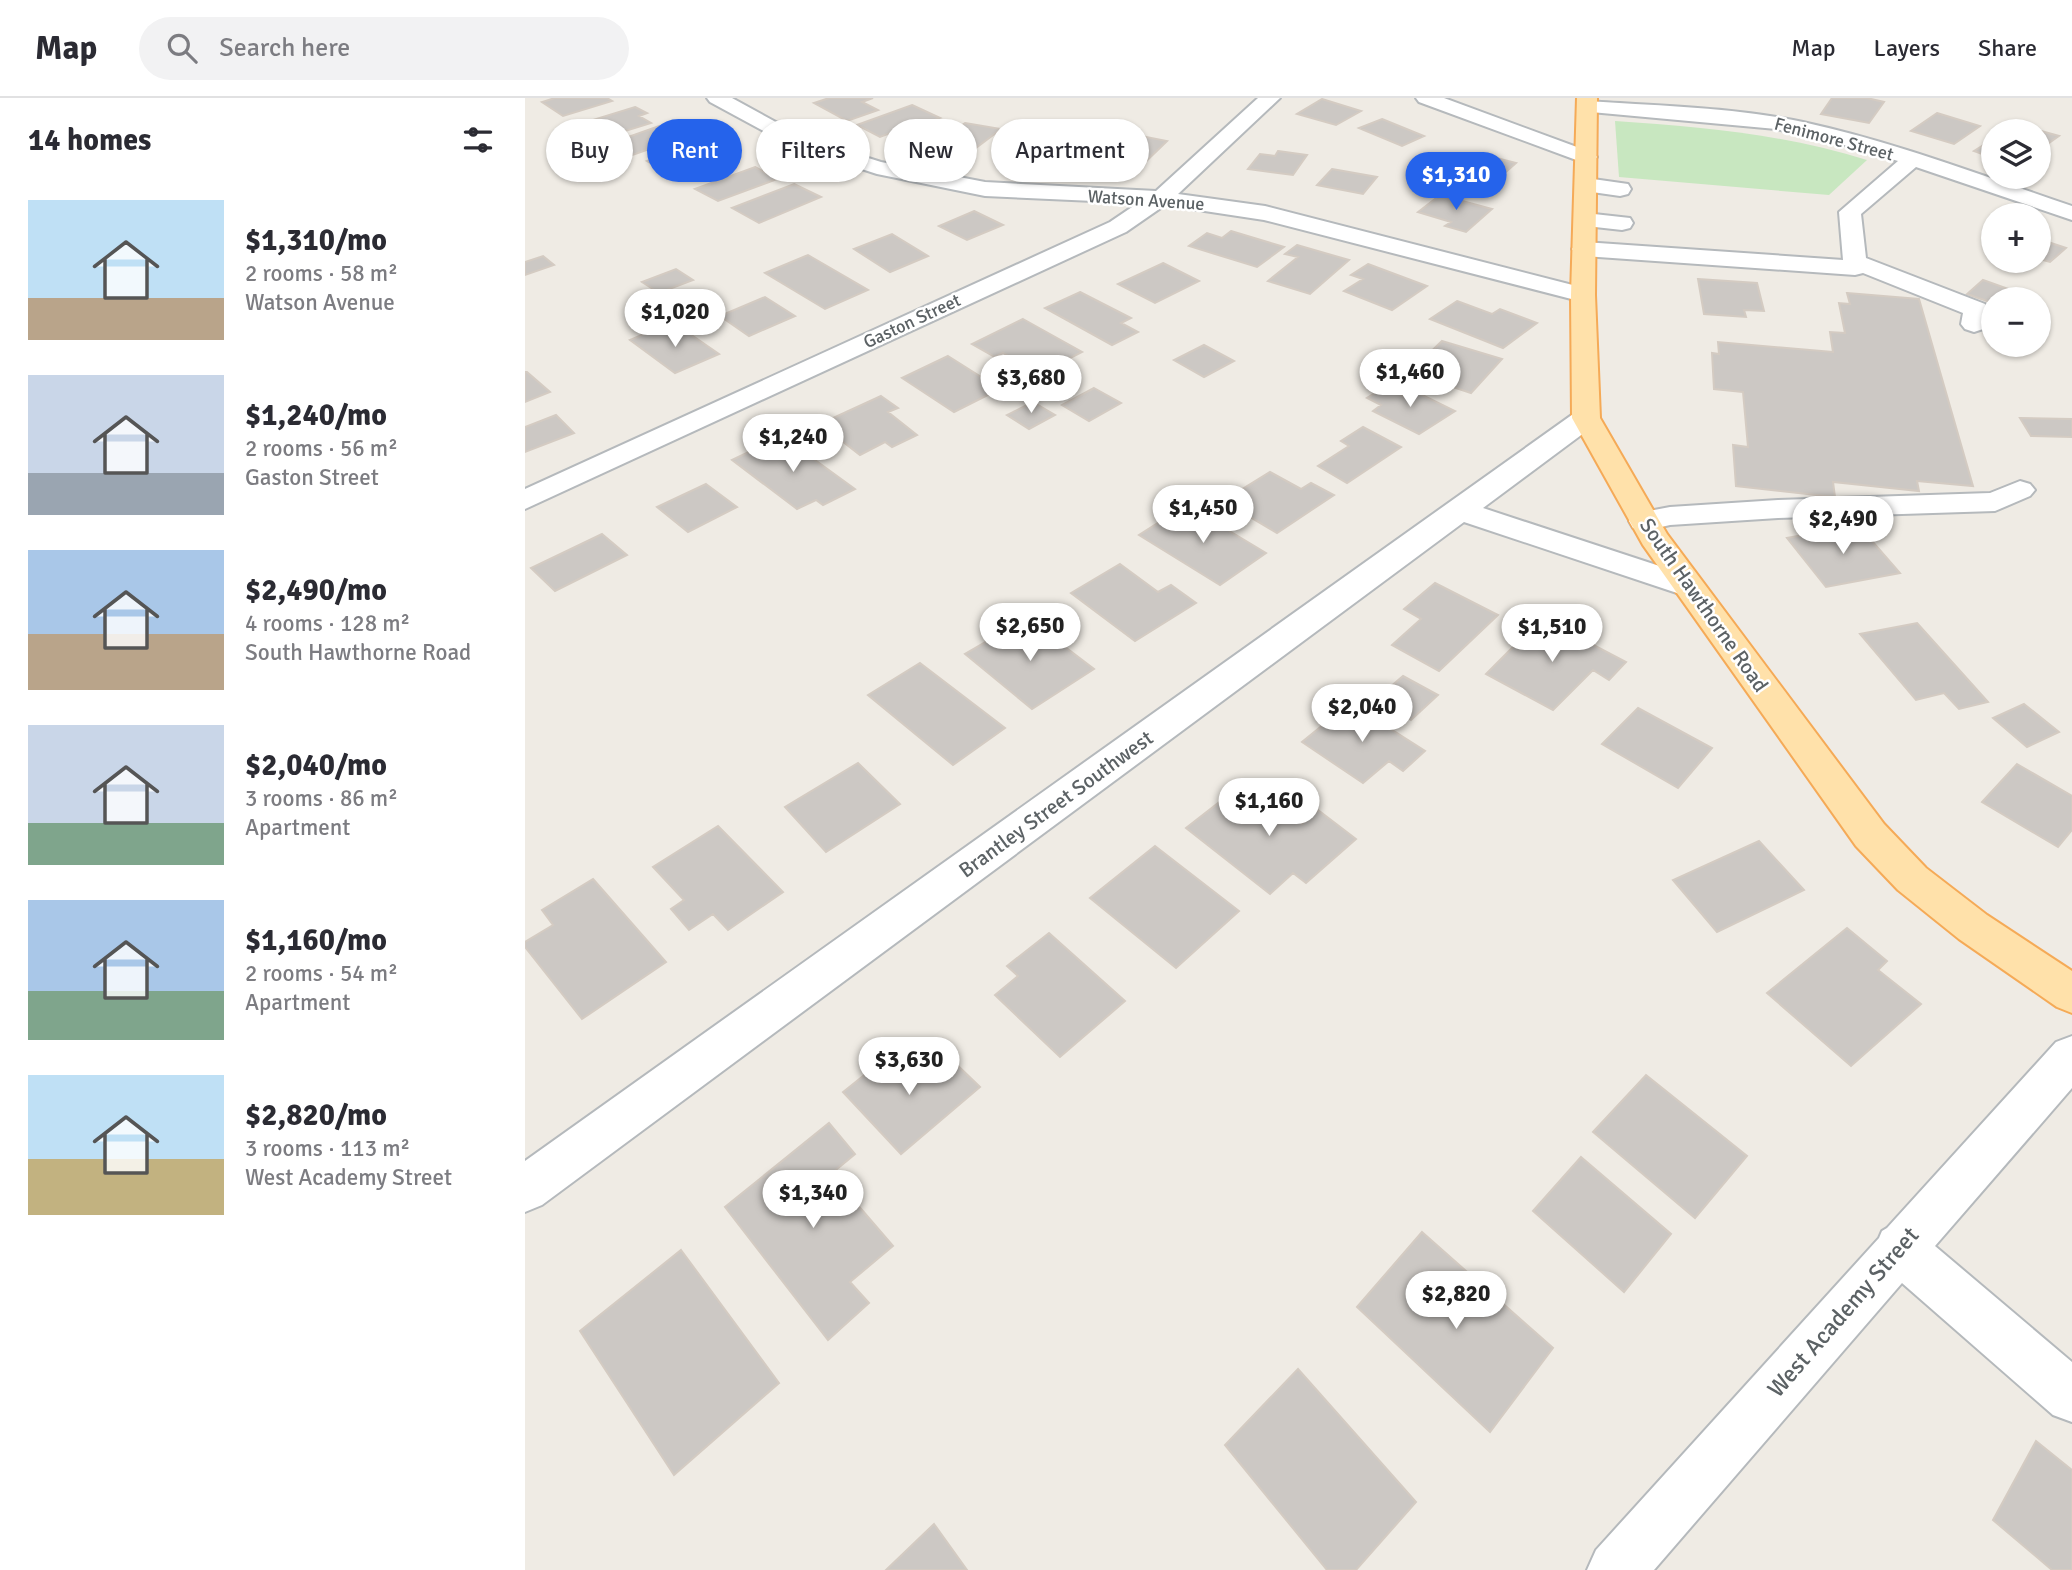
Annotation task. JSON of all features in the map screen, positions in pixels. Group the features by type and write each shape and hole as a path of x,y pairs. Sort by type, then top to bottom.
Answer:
{"main road":[{"name":"South Hawthorne Road","path":"1587,102 1583,295 1586,418 1644,521 1688,586 1870,835 1912,879 1973,927 2072,993"}],"street":[{"name":"Watson Avenue","path":"717,98 798,142 890,171 1009,191 1161,198 1265,212 1583,295"},
{"name":"Gaston Street","path":"525,500 1118,227 1161,198 1270,98"},
{"path":"1426,98 1621,189"},
{"name":"Fenimore Street","path":"1587,102 1751,118 1805,128 2072,214"},
{"path":"1855,265 1850,212 1911,160"},
{"path":"1585,220 1622,223"},
{"path":"1584,249 1742,260 1788,281 1833,285 1855,265"},
{"path":"1855,265 1976,309 1974,324"},
{"name":"Brantley Street Southwest","path":"525,1189 1586,418"},
{"path":"1644,521 1670,516 1777,509 1995,502 2020,489"},
{"path":"1459,510 1688,586"},
{"name":"West Academy Street","path":"1616,1570 2072,1056"},
{"path":"1899,1248 2072,1395"}],"green space":[{"path":"1615,121 1711,129 1773,138 1867,160 1829,195 1619,177"}],"building":[{"path":"555,98 607,98 612,101 563,116 542,102"},
{"path":"829,98 873,98 862,102 878,110 853,119 843,119 814,103"},
{"path":"1832,98 1867,98 1884,102 1869,123 1821,114"},
{"path":"1322,99 1361,111 1336,125 1297,114"},
{"path":"912,105 940,118 884,119 884,135 880,137 870,132 870,120"},
{"path":"635,107 647,113 639,116 647,121 647,124 633,129 633,119 596,119"},
{"path":"1937,113 1980,126 1954,144 1911,131"},
{"path":"1382,119 1424,136 1402,146 1359,128"},
{"path":"977,125 991,127 991,137 977,147"},
{"path":"647,130 647,150 633,155 633,135"},
{"path":"2051,134 2059,136 2051,142"},
{"path":"1149,137 1167,141 1149,158"},
{"path":"1278,151 1307,155 1293,175 1248,169 1260,154 1275,156"},
{"path":"1481,154 1516,163 1490,186 1447,175 1465,160 1472,162"},
{"path":"755,167 756,182 769,182 718,201 695,189 714,182 742,182 742,172"},
{"path":"1332,169 1377,177 1363,194 1317,185"},
{"path":"794,184 821,197 759,223 732,208"},
{"path":"1440,195 1492,209 1466,232 1445,226 1451,222 1418,212"},
{"path":"974,211 1003,225 967,240 939,226"},
{"path":"1231,231 1284,247 1257,267 1189,246 1207,233 1222,238"},
{"path":"892,234 928,256 890,272 854,249"},
{"path":"2051,243 2066,248 2051,261"},
{"path":"1297,245 1349,260 1310,294 1268,281 1298,257 1285,254"},
{"path":"808,255 868,290 825,309 765,273"},
{"path":"543,256 554,265 525,275 525,262"},
{"path":"1163,263 1199,281 1155,303 1118,284"},
{"path":"1368,264 1427,286 1392,310 1344,291 1363,279 1351,275"},
{"path":"676,269 693,280 659,293 642,282"},
{"path":"1698,279 1757,283 1764,311 1744,310 1746,317 1704,314"},
{"path":"1983,280 2003,287 1981,287 1981,299 1967,294"},
{"path":"1080,292 1131,318 1121,323 1138,332 1112,345 1045,308"},
{"path":"1847,293 1919,299 1973,486 1917,481 1919,491 1833,482 1835,497 1736,486 1733,445 1748,447 1743,392 1714,389 1712,353 1719,354 1718,342 1833,352 1830,332 1845,333 1839,303 1850,304"},
{"path":"765,297 795,316 749,336 720,316"},
{"path":"1457,301 1492,314 1500,309 1537,323 1503,348 1430,319"},
{"path":"1023,319 1082,352 1039,374 1003,353 995,357 972,344"},
{"path":"680,327 719,354 675,373 630,340 656,329 663,334"},
{"path":"1442,341 1502,359 1471,393 1441,383 1447,377 1415,367"},
{"path":"1204,345 1234,361 1204,377 1174,360"},
{"path":"948,356 1000,389 954,412 902,378"},
{"path":"527,372 550,392 525,402"},
{"path":"1385,387 1403,396 1412,390 1455,411 1419,434 1373,411 1381,405 1367,398"},
{"path":"1094,388 1121,403 1089,421 1062,405"},
{"path":"881,396 898,408 888,412 917,435 892,447 885,442 860,455 820,424"},
{"path":"1033,402 1055,415 1029,429 1007,415"},
{"path":"556,415 574,433 525,452 525,427"},
{"path":"2020,418 2072,419 2072,437 2031,436"},
{"path":"1363,427 1401,447 1347,483 1318,466 1349,446 1341,441"},
{"path":"782,436 855,489 823,505 816,500 797,509 732,460"},
{"path":"1270,472 1301,489 1311,483 1334,495 1277,533 1223,501"},
{"path":"706,484 737,507 688,532 657,507"},
{"path":"1186,505 1266,553 1220,585 1139,535"},
{"path":"1858,525 1900,573 1826,587 1787,538"},
{"path":"602,534 627,555 555,591 531,568"},
{"path":"1120,564 1158,592 1171,585 1196,603 1135,641 1071,593"},
{"path":"1435,583 1498,615 1439,671 1392,645 1421,619 1404,609"},
{"path":"1027,618 1094,669 1032,709 965,654"},
{"path":"1542,618 1626,662 1609,680 1593,670 1553,710 1486,674"},
{"path":"1917,623 1988,702 1959,709 1944,693 1916,700 1860,634"},
{"path":"920,663 1005,728 953,765 868,695"},
{"path":"1403,676 1438,695 1411,720 1376,699"},
{"path":"1350,703 1425,751 1403,771 1389,761 1363,783 1302,742"},
{"path":"2024,704 2059,732 2027,747 1993,718"},
{"path":"1638,708 1712,748 1678,788 1602,744"},
{"path":"858,763 900,804 826,852 785,807"},
{"path":"2017,764 2072,796 2072,830 2058,847 1982,802"},
{"path":"1245,782 1302,824 1318,810 1356,839 1306,883 1293,873 1270,894 1186,828"},
{"path":"718,826 783,892 728,930 713,914 689,930 671,909 684,900 653,867"},
{"path":"1759,841 1804,890 1717,932 1673,880"},
{"path":"1155,846 1239,911 1176,968 1090,898"},
{"path":"593,879 666,962 582,1019 525,947 525,942 553,925 542,910"},
{"path":"1847,928 1887,961 1878,970 1921,1004 1851,1066 1767,993"},
{"path":"1049,933 1125,1001 1060,1057 995,995 1018,976 1007,966"},
{"path":"898,1048 926,1076 949,1057 980,1087 901,1154 843,1092"},
{"path":"1646,1075 1747,1156 1695,1218 1593,1132"},
{"path":"829,1123 855,1154 831,1174 893,1246 850,1282 869,1303 828,1340 725,1207"},
{"path":"1581,1157 1671,1234 1624,1292 1533,1211"},
{"path":"1422,1232 1553,1348 1490,1432 1357,1307"},
{"path":"681,1250 779,1383 674,1475 580,1331"},
{"path":"1298,1369 1416,1502 1356,1570 1327,1570 1225,1445"},
{"path":"2036,1441 2072,1470 2072,1570 2052,1570 1993,1520"},
{"path":"934,1524 967,1570 886,1570"}]}
